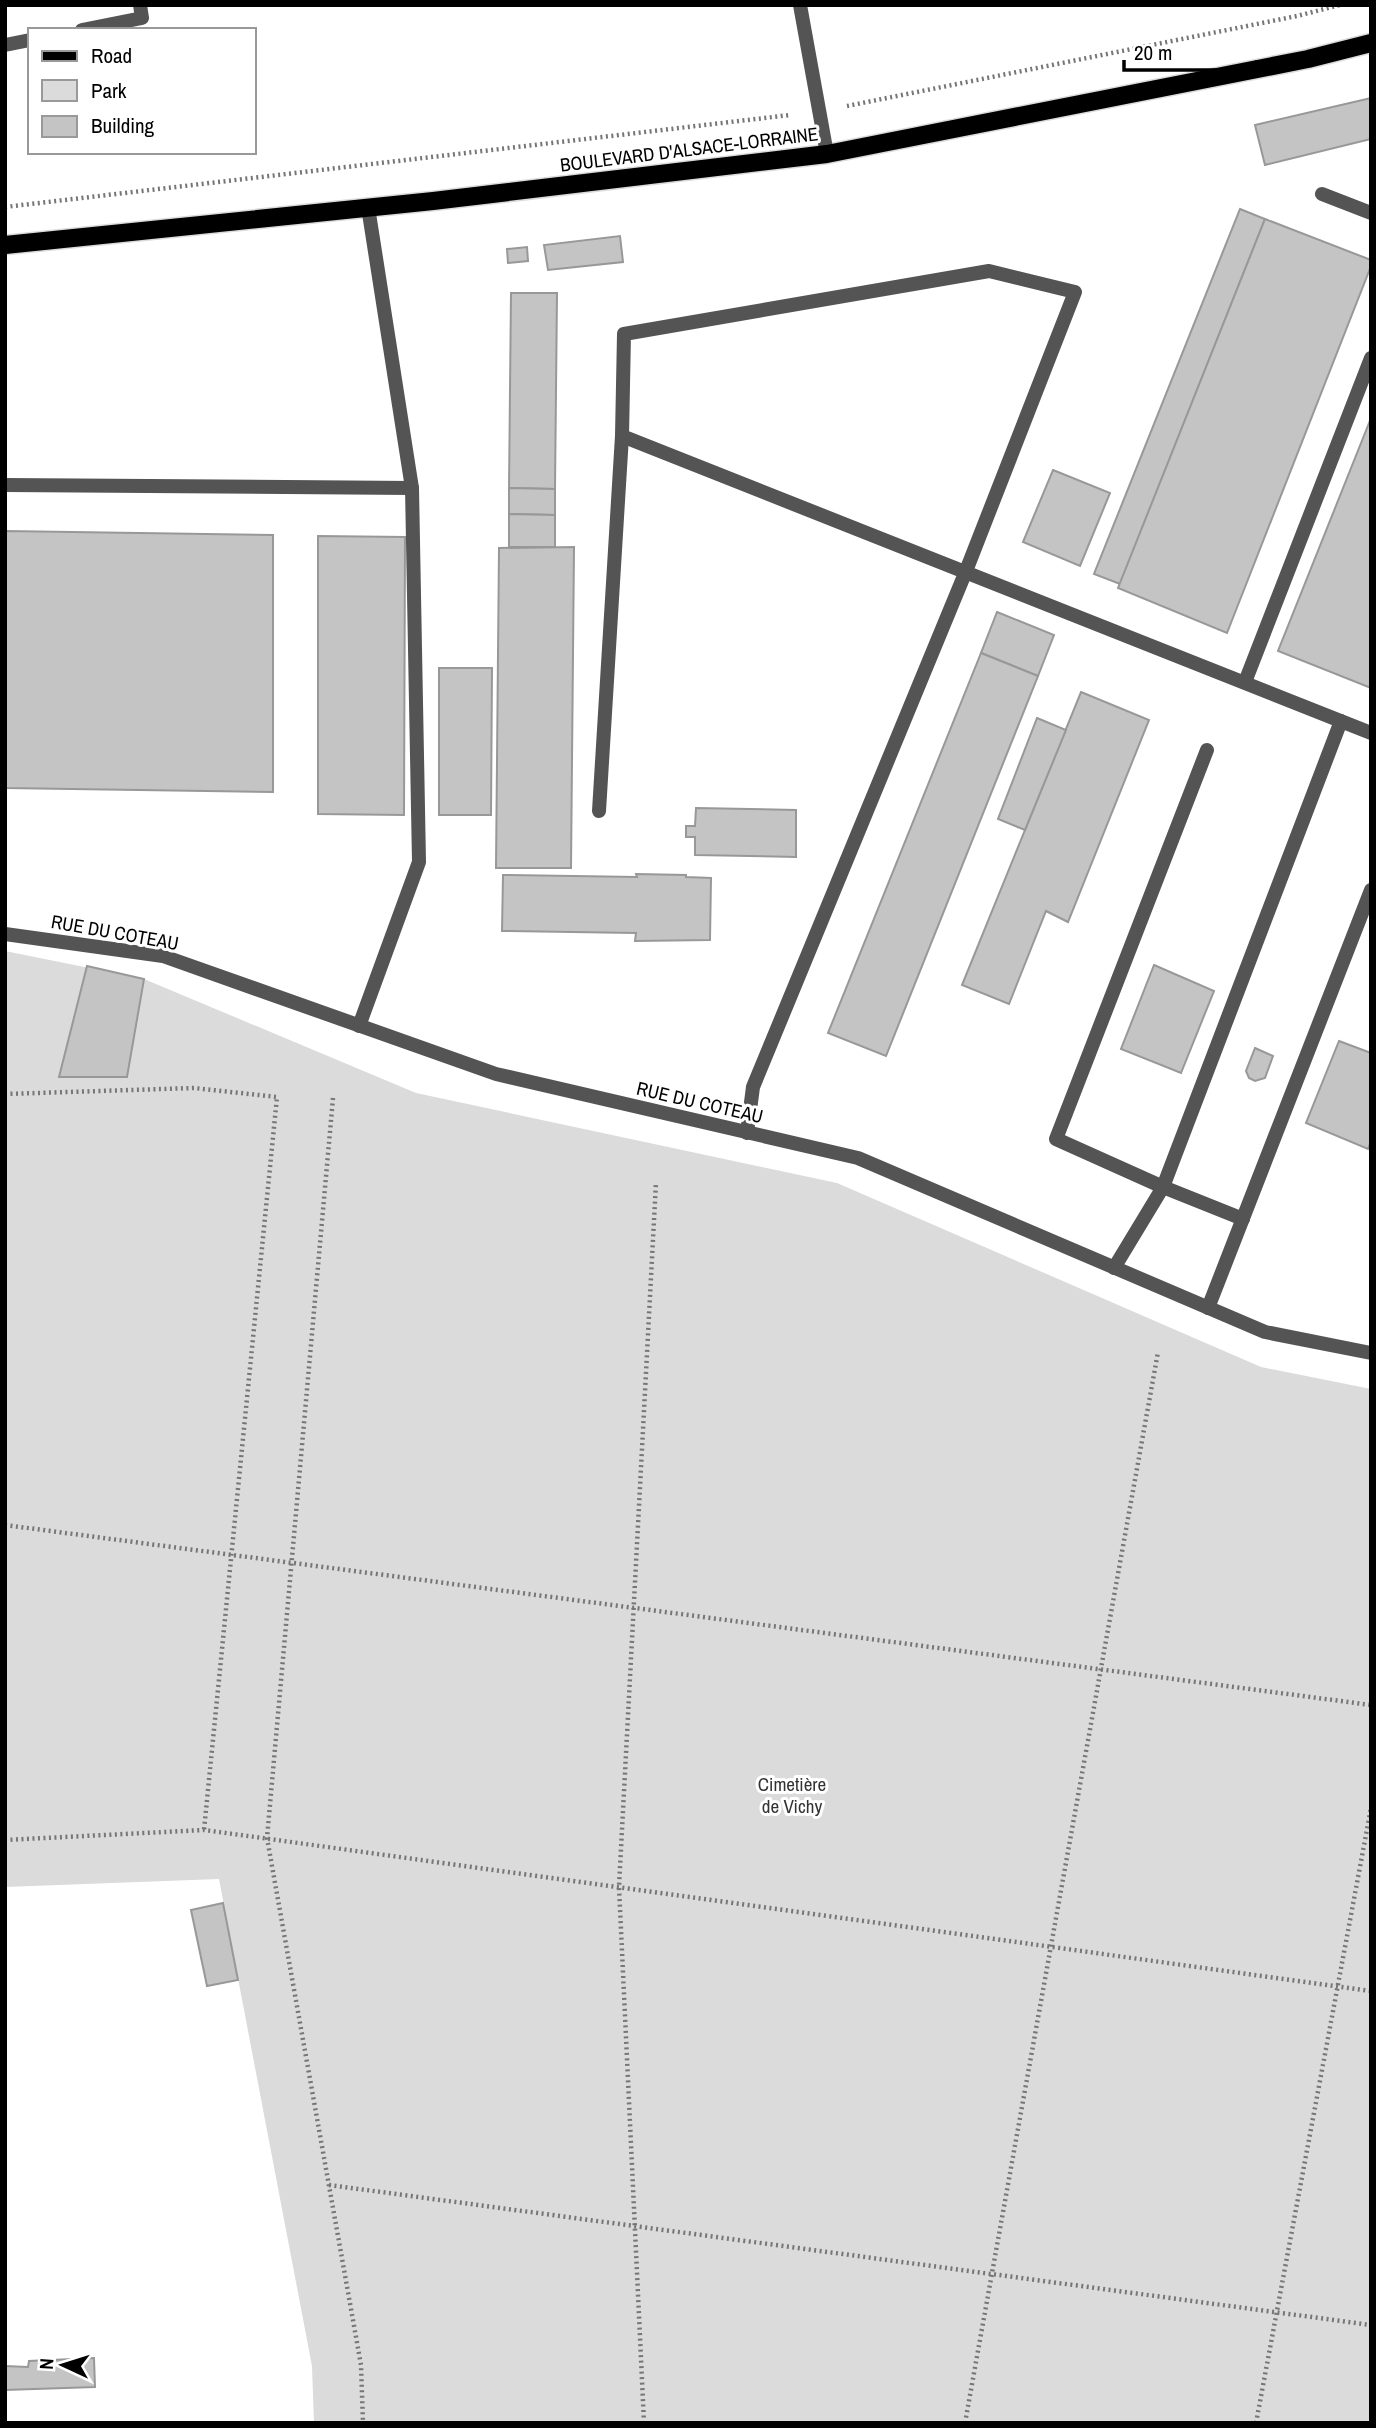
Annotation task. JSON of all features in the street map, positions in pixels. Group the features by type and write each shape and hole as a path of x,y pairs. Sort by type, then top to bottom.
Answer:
{"main road":[{"name":"BOULEVARD D'ALSACE-LORRAINE","path":"5,245 368,207 827,154 1294,62 1371,43"}],"street":[{"path":"92,28 142,18 140,5"},
{"path":"800,5 827,154"},
{"path":"5,45 28,40"},
{"path":"1322,194 1371,213"},
{"path":"359,1026 419,862 412,488 368,207"},
{"path":"599,811 622,436 624,334 989,271 1075,292 966,571 753,1087 747,1133"},
{"path":"1245,682 1371,358"},
{"path":"622,436 1371,733"},
{"path":"5,485 412,488"},
{"path":"1114,1268 1163,1187 1341,721"},
{"path":"1207,750 1056,1139 1243,1220"},
{"path":"1208,1308 1371,890"},
{"name":"RUE DU COTEAU","path":"5,934 163,956 496,1074 858,1158 1265,1332 1371,1353"}],"path":[{"path":"5,207 819,111 1283,19 1340,5"},
{"path":"5,1094 194,1088 277,1097 204,1830"},
{"path":"334,1098 267,1838 361,2365 363,2423"},
{"path":"644,2423 619,1887 656,1182"},
{"path":"965,2423 1158,1352"},
{"path":"5,1525 1371,1705"},
{"path":"1256,2423 1371,1808"},
{"path":"5,1840 204,1830 1371,1991"},
{"path":"329,2185 1371,2325"}],"green space":[{"name":"Cimetière de Vichy","path":"5,951 144,979 416,1093 837,1183 1261,1367 1371,1389 1371,2423 314,2423 312,2366 219,1879 5,1887"}],"building":[{"path":"1371,98 1371,139 1265,165 1255,125"},
{"path":"1240,209 1265,219 1120,584 1094,574"},
{"path":"1265,219 1371,260 1371,266 1227,633 1118,588"},
{"path":"620,236 623,262 548,270 544,245"},
{"path":"527,247 528,261 508,263 507,249"},
{"path":"511,293 557,293 555,489 509,488"},
{"path":"1371,418 1371,688 1278,651"},
{"path":"1053,470 1110,493 1080,566 1023,542"},
{"path":"509,488 555,489 555,515 509,514"},
{"path":"509,514 555,515 555,547 509,547"},
{"path":"5,531 273,535 273,792 5,788"},
{"path":"318,536 405,537 404,815 318,814"},
{"path":"574,547 571,868 496,868 499,548"},
{"path":"997,612 1054,635 1038,676 981,653"},
{"path":"981,653 1038,676 886,1056 828,1033"},
{"path":"439,668 492,668 491,815 439,815"},
{"path":"1081,692 1149,720 1068,922 1046,911 1009,1004 962,985"},
{"path":"1037,718 1066,730 1025,830 998,819"},
{"path":"696,808 796,810 796,857 695,855 695,837 686,837 686,826 695,826"},
{"path":"636,874 711,878 710,940 635,941 636,933 502,931 503,875 637,877"},
{"path":"1154,965 1214,991 1181,1073 1121,1049"},
{"path":"87,966 144,979 127,1077 59,1077"},
{"path":"1339,1041 1371,1053 1371,1141 1368,1149 1306,1123"},
{"path":"1255,1048 1273,1056 1265,1078 1255,1081 1249,1078 1246,1071"},
{"path":"223,1903 238,1980 207,1986 191,1910"},
{"path":"94,2358 95,2387 5,2390 5,2366 28,2367 29,2361"}]}
